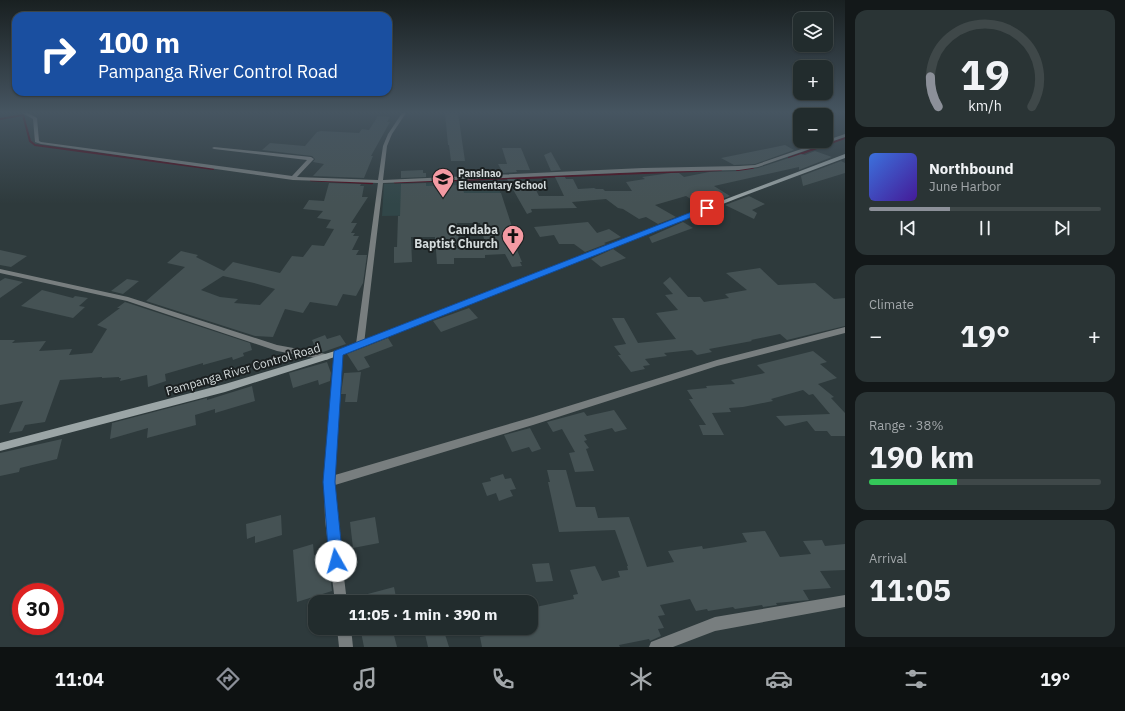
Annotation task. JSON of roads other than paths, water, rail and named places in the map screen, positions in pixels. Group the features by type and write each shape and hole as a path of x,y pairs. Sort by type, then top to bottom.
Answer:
{"main road":[{"name":"Pampanga River Control Road","path":"0,447 225,388 338,353 736,197 845,156"}],"street":[{"path":"42,143 294,178 349,182 643,170 743,168 772,161 807,148"},
{"path":"360,344 387,143"},
{"path":"214,148 311,159 294,178"},
{"path":"0,271 128,299 277,348 326,357"},
{"path":"329,482 533,421 718,363 845,330"},
{"path":"338,353 329,482 340,595"},
{"path":"656,647 715,624 845,601"},
{"path":"345,635 346,647"}],"waterway":[{"path":"33,143 35,145 213,169"},
{"path":"789,158 830,143"},
{"path":"737,170 753,169"},
{"path":"533,177 721,170"},
{"path":"395,182 533,177"},
{"path":"516,178 533,177"},
{"path":"533,177 543,177"},
{"path":"311,180 372,183"}],"place":[{"name":"Pansinao Elementary School","path":"443,198"},
{"name":"Candaba Baptist Church","path":"513,256"}]}
